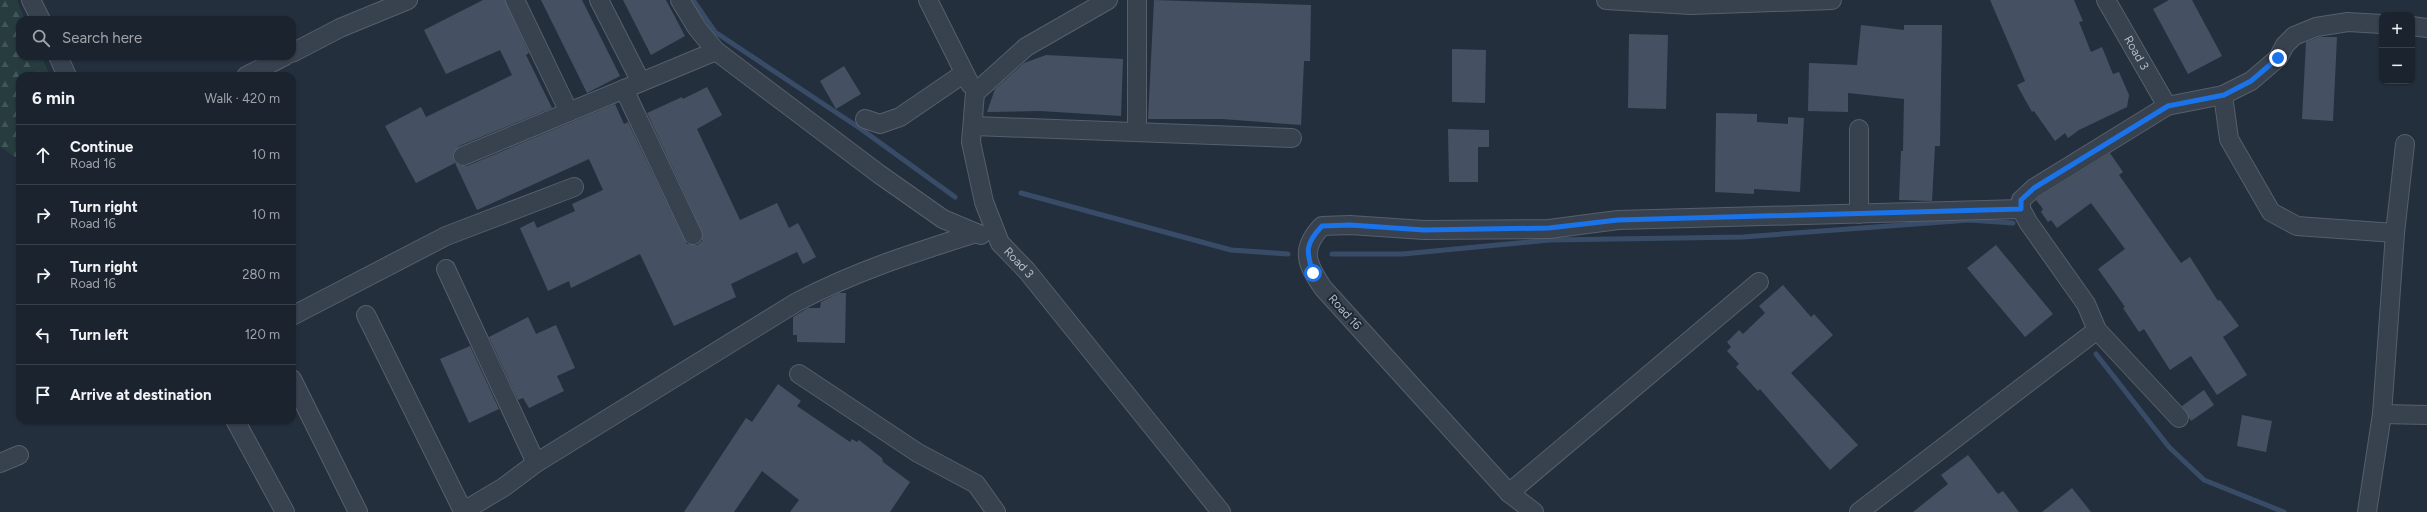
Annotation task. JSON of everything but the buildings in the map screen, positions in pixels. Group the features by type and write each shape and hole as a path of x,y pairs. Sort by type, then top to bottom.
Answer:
{"street":[{"path":"31,0 39,16"},
{"path":"296,51 340,28 408,0"},
{"path":"515,0 569,112"},
{"path":"599,0 641,82"},
{"path":"680,0 697,28 716,51 879,174 943,219 1000,243"},
{"path":"928,0 963,74 975,93 1026,48 1108,0"},
{"path":"1137,0 1137,132"},
{"path":"1606,0 1690,2 1832,0"},
{"name":"Road 3","path":"2106,0 2168,106"},
{"path":"2179,418 2097,330 2086,304 2058,261 2031,227 2021,209 2021,200 2034,188 2168,106 2224,95 2251,81 2278,58 2285,45 2294,36 2316,28 2348,22 2379,24"},
{"path":"2415,26 2427,28"},
{"path":"463,156 716,51"},
{"path":"60,60 65,72"},
{"path":"254,72 277,60"},
{"path":"865,119 880,124 900,117 963,74"},
{"path":"624,89 693,235"},
{"name":"Road 3","path":"975,93 974,126 971,142 984,202 1000,243 1026,271 1221,512"},
{"path":"2224,95 2229,140 2271,212 2297,226 2395,233"},
{"path":"974,126 1292,138"},
{"path":"1859,129 1859,214"},
{"path":"2367,512 2382,414 2395,233 2406,144"},
{"path":"296,314 446,236 574,186"},
{"name":"Road 16","path":"1534,512 1509,493 1320,283 1313,273 1307,254 1311,238 1322,226 1350,225 1424,230 1549,228 1618,220 2021,209"},
{"path":"366,316 462,512 504,487 536,463 797,302 835,282 872,266 976,233"},
{"path":"446,269 536,463"},
{"path":"1509,493 1759,282"},
{"path":"1859,512 2097,330"},
{"path":"799,374 918,453 976,484 996,512"},
{"path":"296,387 358,512"},
{"path":"2382,414 2427,415"},
{"path":"237,424 285,512"},
{"path":"0,463 19,455"}],"green space":[{"path":"0,0 17,0 23,16 16,16 16,60 43,60 48,72 16,72 16,157 0,147"}],"waterway":[{"path":"693,0 715,32 861,129 955,197"},
{"path":"1021,193 1231,250 1288,254"},
{"path":"1332,254 1403,254 1549,240 1743,237 1969,220 2013,223"},
{"path":"2096,354 2169,447 2204,480 2284,512"}],"route":[{"path":"1313,273 1307,254 1311,238 1322,226 1350,225 1424,230 1549,228 1618,220 2021,209 2021,200 2034,188 2168,106 2224,95 2251,81 2278,58"}]}
